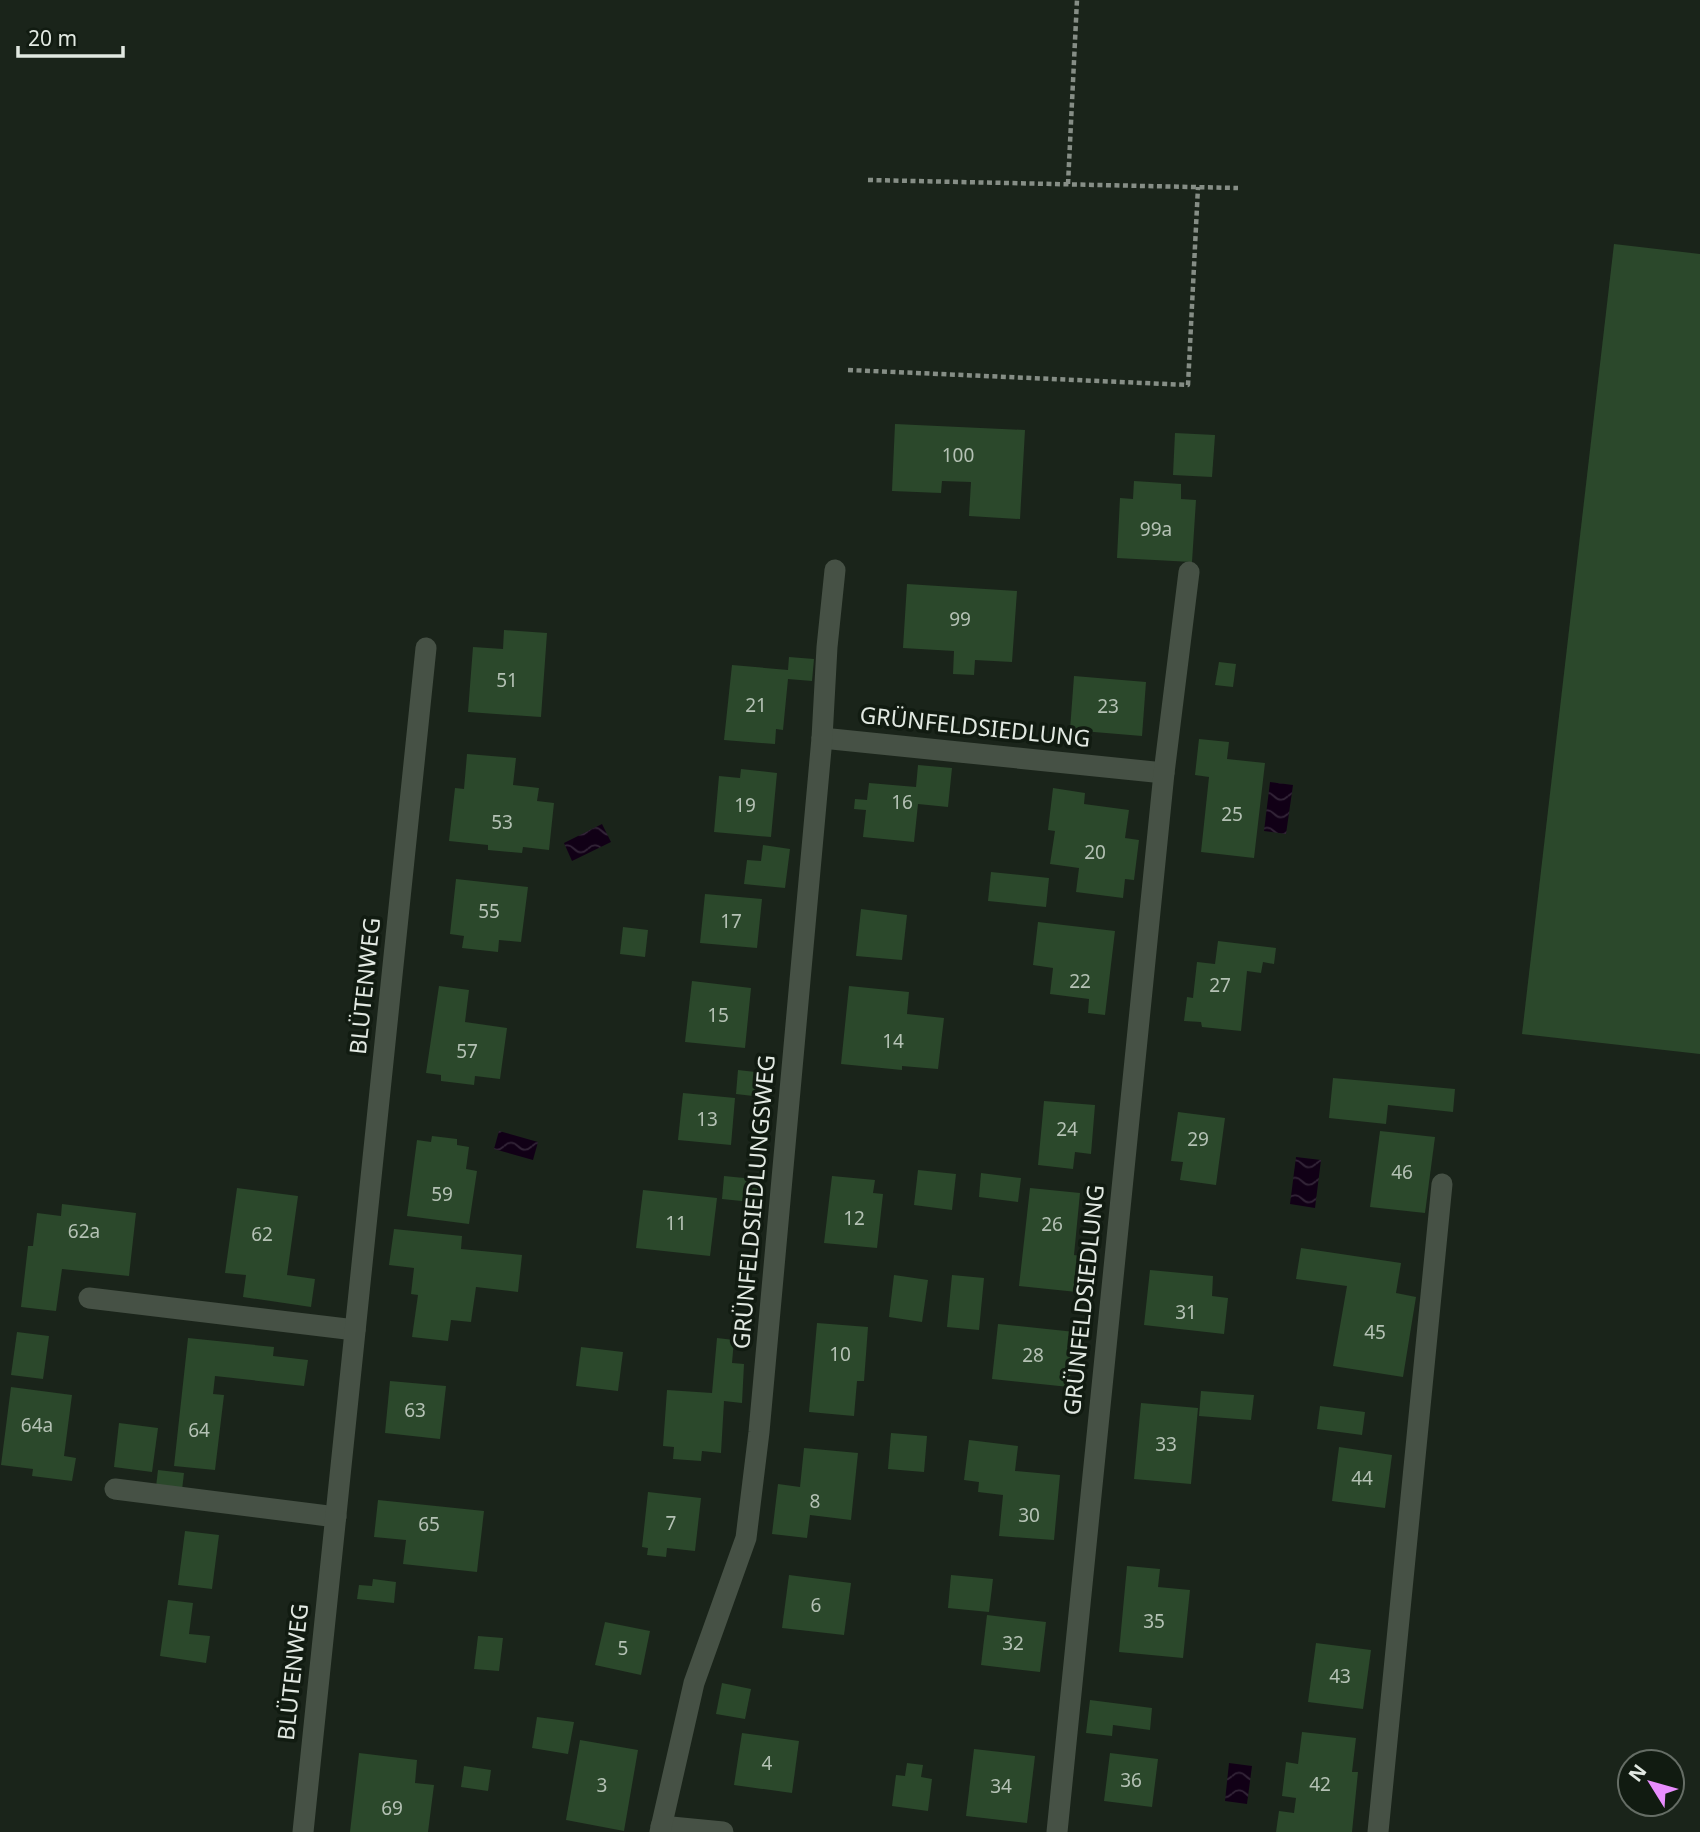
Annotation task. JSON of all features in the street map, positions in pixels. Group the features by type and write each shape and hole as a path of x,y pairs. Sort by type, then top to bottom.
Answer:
{"street":[{"name":"GRÜNFELDSIEDLUNGSWEG","path":"661,1829 694,1683 746,1538 759,1433 835,570"},
{"name":"GRÜNFELDSIEDLUNG","path":"1057,1832 1164,773 1189,572"},
{"name":"BLÜTENWEG","path":"303,1832 426,648"},
{"name":"GRÜNFELDSIEDLUNG","path":"822,738 1164,773"},
{"path":"1378,1832 1441,1184"},
{"path":"89,1298 355,1329"},
{"path":"115,1489 336,1517"},
{"path":"661,1829 723,1832"}],"path":[{"path":"1068,184 1077,0"},
{"path":"868,180 1238,188"},
{"path":"848,370 1188,385 1198,187"}],"water":[{"path":"1270,782 1293,785 1286,834 1264,831"},
{"path":"602,824 611,842 572,861 564,843"},
{"path":"499,1131 538,1142 533,1160 494,1149"},
{"path":"1296,1157 1321,1160 1315,1208 1290,1204"},
{"path":"1229,1763 1252,1766 1247,1804 1225,1801"}],"building":[{"path":"1614,244 1700,254 1700,1054 1522,1034"},
{"path":"895,424 1025,430 1020,519 969,516 971,482 942,481 941,493 892,491"},
{"path":"1175,433 1215,435 1212,477 1173,475"},
{"path":"1134,481 1181,484 1181,499 1196,500 1192,562 1117,558 1120,498 1133,499"},
{"path":"907,584 1017,591 1012,662 975,660 974,675 953,674 954,651 903,648"},
{"path":"504,630 547,633 541,717 468,712 473,647 503,649"},
{"path":"789,657 814,659 812,681 788,679 783,730 776,729 775,744 724,740 732,665 788,670"},
{"path":"1219,662 1236,664 1233,687 1215,685"},
{"path":"1074,676 1146,682 1142,736 1070,730"},
{"path":"1199,739 1229,742 1227,759 1265,763 1254,858 1201,852 1209,777 1195,775"},
{"path":"467,754 516,758 513,785 539,788 537,801 554,803 549,850 523,847 522,853 488,850 488,845 449,841 455,788 464,789"},
{"path":"918,765 952,768 948,807 918,804 914,842 863,837 866,810 854,809 855,799 867,800 869,783 916,787"},
{"path":"741,769 777,773 771,837 714,832 719,776 740,778"},
{"path":"1053,788 1085,793 1084,804 1129,810 1125,838 1139,840 1134,880 1125,879 1123,898 1076,892 1079,868 1050,864 1055,831 1048,830"},
{"path":"763,845 790,849 785,888 744,884 747,860 761,861"},
{"path":"991,872 1049,878 1046,907 988,901"},
{"path":"456,879 528,887 521,942 499,940 498,952 462,948 464,936 450,934"},
{"path":"705,894 762,899 757,948 700,943"},
{"path":"861,909 907,915 902,960 856,956"},
{"path":"1038,922 1115,931 1105,1015 1088,1013 1089,999 1050,994 1053,968 1033,965"},
{"path":"623,927 648,930 645,957 620,954"},
{"path":"1218,941 1276,948 1274,964 1263,962 1261,973 1247,971 1241,1031 1202,1027 1201,1022 1184,1021 1187,997 1193,998 1197,962 1215,964"},
{"path":"692,981 751,988 745,1048 685,1042"},
{"path":"439,986 469,990 465,1022 507,1028 500,1079 475,1076 474,1085 441,1081 441,1075 426,1073"},
{"path":"849,986 909,992 907,1014 944,1018 938,1069 902,1066 902,1070 841,1064"},
{"path":"738,1070 773,1074 770,1098 736,1094"},
{"path":"1333,1078 1455,1089 1453,1112 1388,1105 1386,1124 1329,1118"},
{"path":"683,1093 735,1098 731,1145 678,1140"},
{"path":"1044,1101 1095,1105 1091,1154 1075,1152 1073,1169 1038,1165"},
{"path":"1178,1112 1225,1118 1216,1185 1180,1180 1183,1162 1171,1161"},
{"path":"1380,1131 1435,1137 1425,1213 1370,1207"},
{"path":"432,1136 457,1139 457,1145 469,1147 466,1169 477,1171 469,1224 407,1216 417,1140 431,1142"},
{"path":"918,1170 956,1174 952,1210 914,1205"},
{"path":"981,1173 1021,1178 1018,1202 979,1197"},
{"path":"724,1176 764,1180 761,1203 722,1199"},
{"path":"832,1176 875,1180 873,1193 883,1194 877,1248 824,1243"},
{"path":"237,1188 298,1196 287,1275 315,1279 311,1307 243,1297 246,1275 225,1273"},
{"path":"1030,1188 1080,1193 1074,1255 1081,1256 1077,1292 1019,1286"},
{"path":"643,1190 717,1198 710,1256 636,1248"},
{"path":"62,1204 136,1213 129,1276 62,1269 56,1311 21,1307 28,1246 33,1246 37,1213 61,1216"},
{"path":"394,1229 462,1236 461,1249 522,1255 518,1292 476,1287 471,1322 451,1320 448,1341 412,1337 418,1295 411,1294 414,1268 389,1265"},
{"path":"1301,1248 1401,1263 1396,1293 1416,1297 1403,1377 1333,1366 1347,1286 1296,1279"},
{"path":"1150,1270 1213,1276 1212,1296 1228,1298 1224,1334 1144,1325"},
{"path":"894,1275 928,1280 922,1322 889,1317"},
{"path":"952,1275 984,1278 979,1330 947,1327"},
{"path":"817,1323 868,1327 864,1381 857,1381 854,1416 809,1412"},
{"path":"998,1324 1075,1332 1069,1387 992,1379"},
{"path":"17,1332 49,1336 43,1379 11,1375"},
{"path":"188,1338 274,1347 273,1356 308,1360 304,1386 215,1376 213,1394 224,1395 215,1470 174,1466"},
{"path":"717,1338 734,1340 732,1363 744,1364 742,1403 724,1401 721,1453 702,1451 701,1461 673,1459 674,1447 663,1446 667,1390 712,1393"},
{"path":"581,1347 623,1352 618,1391 576,1386"},
{"path":"390,1381 446,1386 440,1439 385,1433"},
{"path":"11,1387 72,1395 64,1456 76,1458 72,1481 32,1476 33,1469 1,1465"},
{"path":"1201,1391 1254,1395 1251,1420 1199,1416"},
{"path":"1141,1403 1198,1408 1191,1484 1134,1479"},
{"path":"1320,1406 1365,1412 1362,1435 1317,1429"},
{"path":"119,1423 158,1428 152,1472 114,1467"},
{"path":"891,1433 927,1436 924,1472 888,1469"},
{"path":"969,1440 1018,1446 1015,1471 1060,1475 1054,1540 999,1536 1003,1495 978,1492 979,1482 964,1480"},
{"path":"1339,1447 1392,1455 1385,1508 1332,1501"},
{"path":"804,1448 858,1453 851,1520 810,1515 807,1538 772,1534 778,1484 800,1487"},
{"path":"158,1470 184,1473 182,1490 156,1487"},
{"path":"648,1492 701,1498 695,1551 667,1548 666,1557 647,1555 648,1548 642,1547"},
{"path":"378,1500 484,1511 477,1572 403,1564 406,1540 374,1537"},
{"path":"185,1531 219,1535 212,1589 178,1585"},
{"path":"1127,1566 1160,1569 1158,1587 1190,1590 1183,1658 1119,1652"},
{"path":"789,1575 851,1583 844,1635 782,1628"},
{"path":"951,1575 993,1579 989,1612 948,1608"},
{"path":"373,1579 396,1582 394,1603 357,1599 359,1585 372,1586"},
{"path":"168,1600 193,1603 189,1634 210,1636 206,1663 160,1656"},
{"path":"987,1615 1046,1622 1040,1672 981,1665"},
{"path":"605,1622 650,1631 641,1675 595,1665"},
{"path":"478,1636 503,1638 499,1671 474,1669"},
{"path":"1316,1643 1371,1650 1363,1709 1308,1702"},
{"path":"722,1683 751,1689 745,1719 716,1714"},
{"path":"1090,1700 1152,1708 1150,1730 1113,1725 1112,1736 1086,1733"},
{"path":"537,1717 574,1722 568,1754 532,1748"},
{"path":"1302,1732 1356,1738 1352,1772 1358,1772 1352,1832 1276,1832 1279,1811 1294,1813 1296,1798 1282,1796 1286,1762 1298,1764"},
{"path":"742,1733 799,1741 792,1793 734,1785"},
{"path":"580,1740 638,1750 624,1831 566,1820"},
{"path":"974,1749 1035,1756 1027,1823 966,1816"},
{"path":"359,1753 417,1760 415,1783 434,1785 428,1832 350,1832"},
{"path":"1110,1753 1158,1759 1152,1807 1104,1801"},
{"path":"907,1763 923,1765 921,1777 932,1779 928,1811 892,1806 896,1775 905,1776"},
{"path":"464,1766 491,1770 488,1791 461,1787"}]}
